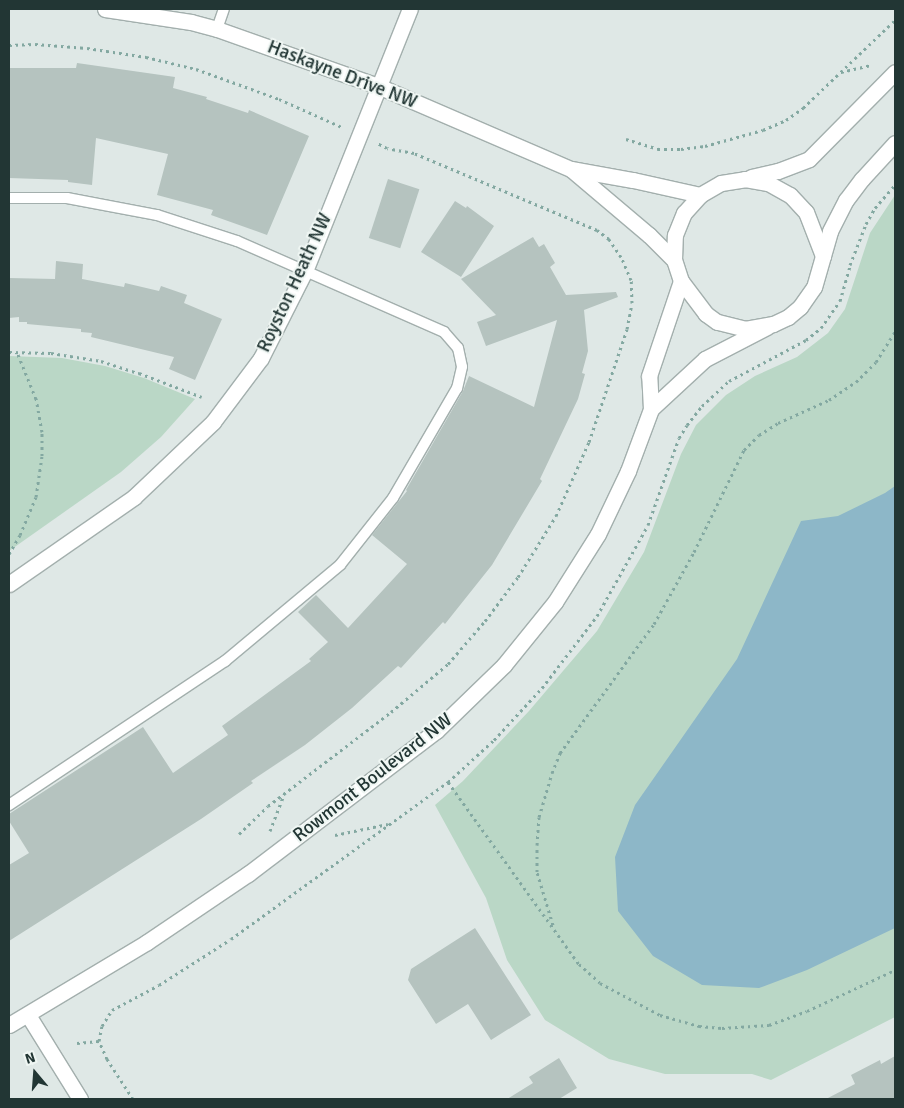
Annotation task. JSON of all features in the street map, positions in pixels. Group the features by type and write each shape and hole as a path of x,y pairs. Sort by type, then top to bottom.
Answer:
{"street":[{"name":"Haskayne Drive NW","path":"105,9 191,22 217,28 378,86 571,169 634,180 700,195"},
{"name":"Royston Heath NW","path":"9,584 134,497 213,422 261,358 305,271 410,9"},
{"path":"895,72 809,159 778,171 721,183 700,195 684,213 675,236 674,260 681,282 706,314 717,322 746,329 773,324 788,317 806,301 817,281 830,231 843,205 862,179 895,143"},
{"name":"Haskayne Drive NW","path":"571,169 650,235 674,260"},
{"path":"745,179 768,183 790,195 806,212 824,256"},
{"name":"Rowmont Boulevard NW","path":"9,1025 147,942 248,874 436,731 504,665 555,602 598,534 628,471 651,409 650,376 681,282"},
{"name":"Rowmont Boulevard NW","path":"651,409 705,359 773,324"},
{"path":"28,1014 80,1099"}],"lane":[{"path":"217,28 224,9"},
{"path":"9,198 68,198 157,215 237,241 444,332 458,348 462,367 457,388 393,498 340,565 225,661 9,806"}],"path":[{"path":"626,139 658,149 705,146 763,130 786,120 813,100 895,20"},
{"path":"9,44 87,48 146,57 196,69 279,99 387,148 414,153 597,230 608,239 621,257 631,280 632,303 628,329 588,442 556,516 518,577 486,621 448,664 398,706 268,806 239,834"},
{"path":"840,72 877,64"},
{"path":"553,925 537,872 539,817 552,772 560,753 654,624 694,552 744,450 759,435 778,423 829,400 856,382 876,362 895,332"},
{"path":"9,352 58,354 101,361 202,397"},
{"path":"9,554 32,508 40,483 42,456 42,432 36,399 17,352"},
{"path":"448,782 553,925 579,964 600,983 660,1015 699,1026 722,1028 769,1025 808,1011 895,970"},
{"path":"326,837 391,824"},
{"path":"77,1043 99,1041"}],"green space":[{"path":"895,195 895,1017 771,1080 752,1074 665,1074 609,1059 545,1020 507,960 486,898 435,805 463,781 529,711 597,631 644,552 681,454 696,425 726,395 755,376 797,357 828,333 845,309 870,233"},
{"path":"9,356 62,358 105,366 144,378 195,399 161,437 121,472 9,551"}],"water":[{"path":"895,486 895,928 807,970 759,988 702,985 653,956 618,911 615,857 635,805 737,659 801,521 838,516 885,493"}],"building":[{"path":"77,63 175,77 173,88 207,97 206,99 248,113 249,110 309,136 267,235 211,215 213,210 157,195 168,154 96,138 92,185 68,182 68,180 9,178 9,68 76,68"},
{"path":"388,179 419,189 400,248 369,238"},
{"path":"455,201 466,208 467,206 494,226 461,277 421,252"},
{"path":"533,237 539,247 544,244 555,263 550,267 566,295 616,292 618,297 584,310 588,351 582,373 585,374 578,399 540,479 542,481 492,565 445,624 443,622 401,668 398,666 352,708 305,745 251,781 253,783 201,819 9,941 9,865 29,853 9,821 9,814 143,727 173,773 228,735 222,726 311,661 309,659 328,642 298,612 316,595 348,628 407,564 372,535 407,491 463,391 469,376 534,407 557,320 486,346 477,322 496,315 461,279"},
{"path":"56,261 83,264 82,279 124,287 125,283 159,291 161,286 187,295 184,303 222,319 195,380 169,369 174,357 91,337 92,333 81,332 81,329 27,324 27,322 19,322 19,317 9,318 9,278 55,279"},
{"path":"475,928 531,1015 491,1040 468,1004 436,1024 408,980 411,969"},
{"path":"895,1056 895,1099 826,1099 855,1084 851,1075 880,1060 881,1064"},
{"path":"559,1058 577,1088 559,1099 507,1099 533,1083 529,1077"}]}
